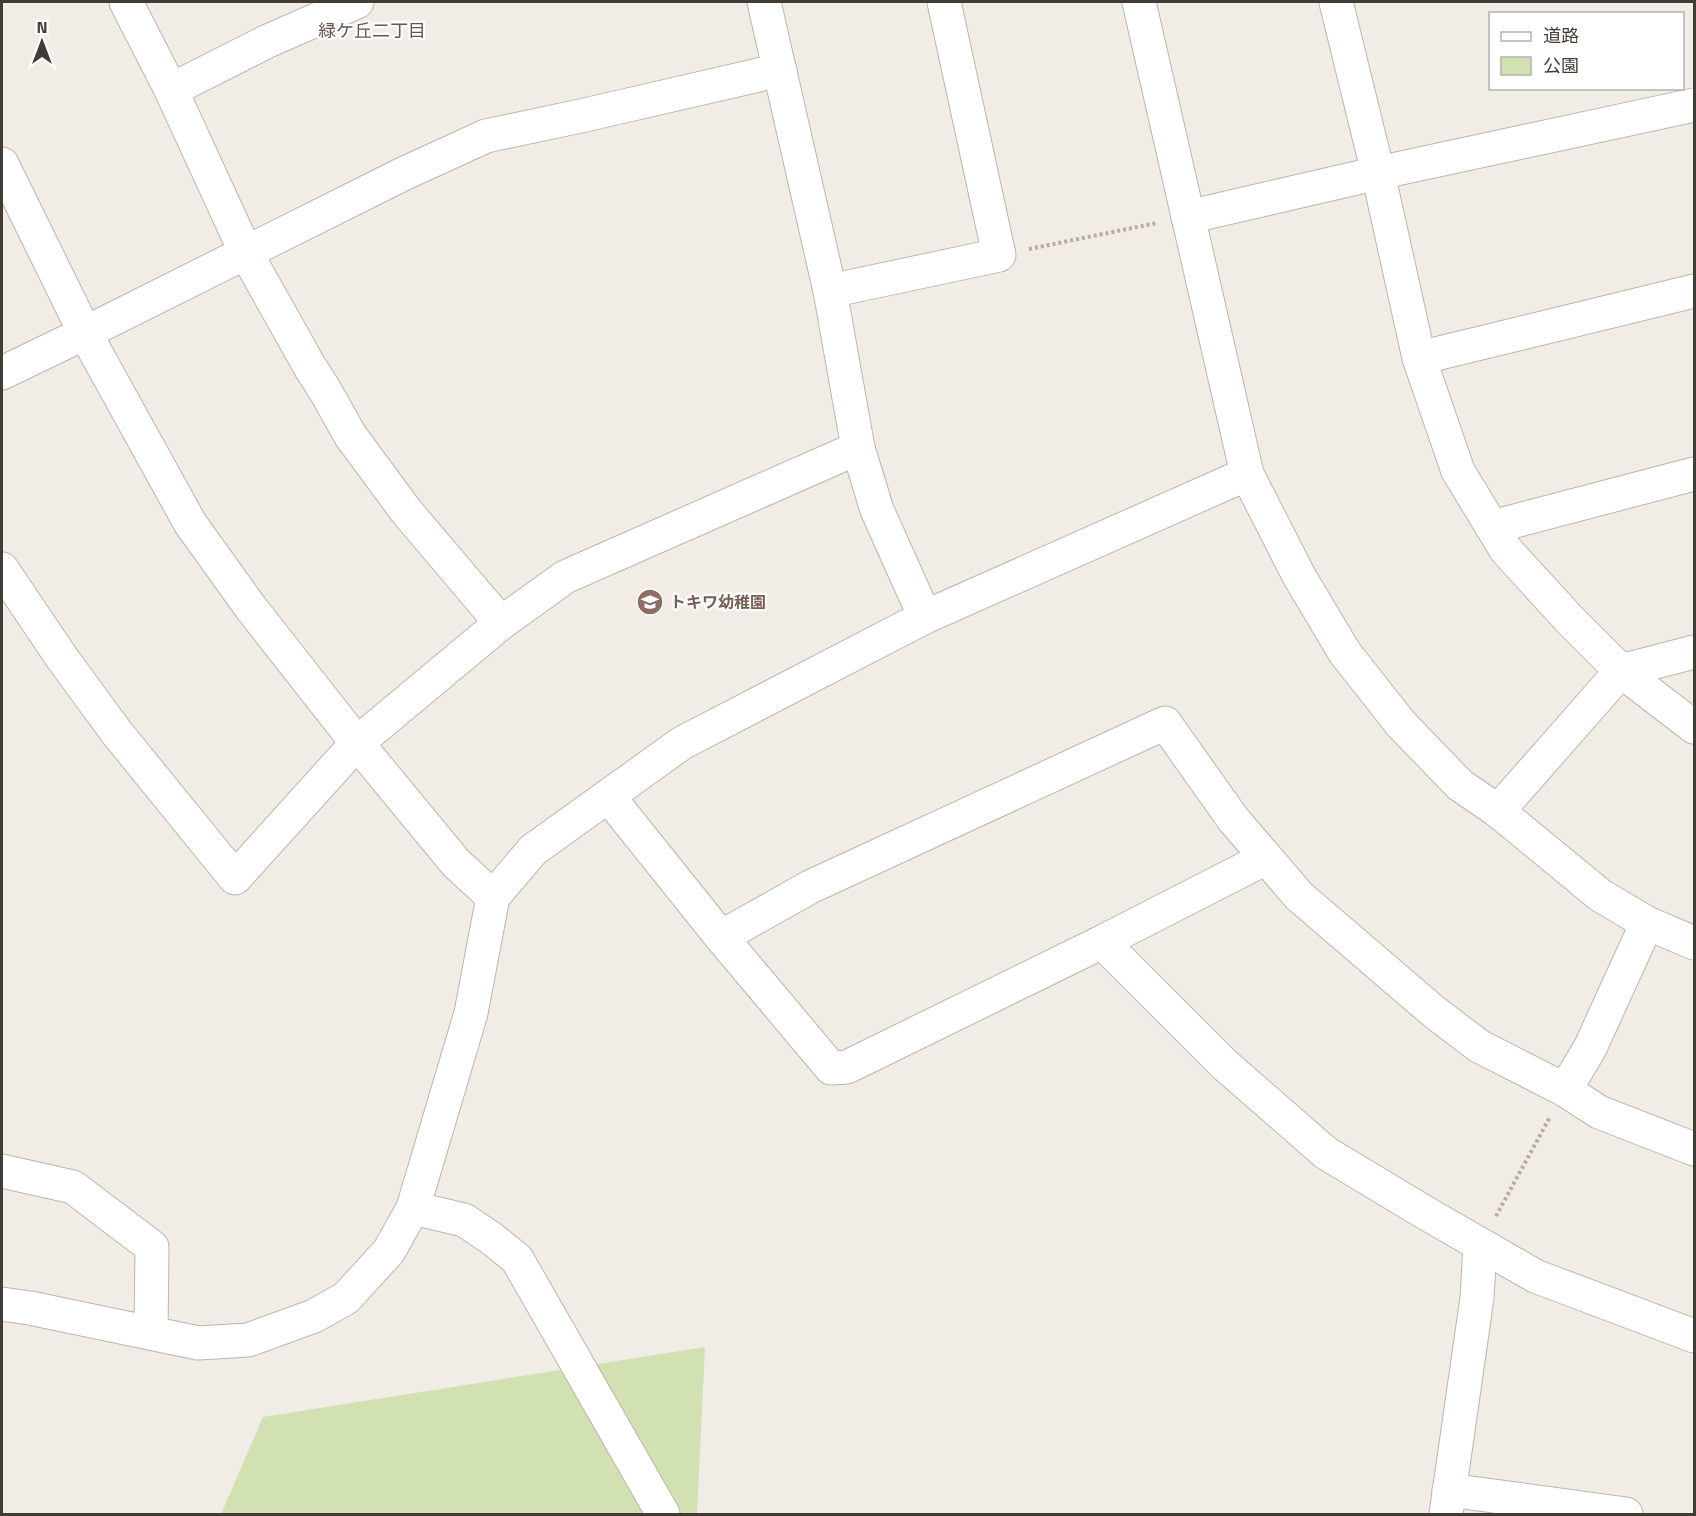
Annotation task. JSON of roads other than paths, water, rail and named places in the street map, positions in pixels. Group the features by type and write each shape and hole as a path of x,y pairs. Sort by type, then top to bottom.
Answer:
{"street":[{"path":"126,2 171,90 246,253 350,435 406,511 501,623"},
{"path":"171,90 268,41 357,2"},
{"path":"764,2 830,291 858,448 877,510 925,617"},
{"path":"830,291 999,255 944,2"},
{"path":"1139,2 1247,474 1299,576 1345,653 1401,724 1460,785 1498,811 1600,895 1647,923 1695,943"},
{"path":"1336,2 1378,173 1419,358 1458,471 1506,550 1569,619 1621,671 1695,727"},
{"path":"2,373 403,174 486,136 780,70"},
{"path":"1188,217 1378,173 1695,105"},
{"path":"2,164 85,333 190,523 251,608 357,743 456,863 493,897"},
{"path":"1419,358 1695,291"},
{"path":"2,569 62,658 117,733 235,878 357,743 501,623 565,577 858,448"},
{"path":"2,1304 198,1343 248,1340 314,1316 346,1298 389,1251 412,1208 471,1013 493,897 533,850 682,743 925,617 1247,474"},
{"path":"1492,527 1695,474"},
{"path":"1498,811 1621,671 1695,652"},
{"path":"721,937 810,887 1165,723 1233,819 1299,896 1432,1011 1479,1046 1564,1090 1599,1112 1695,1149"},
{"path":"608,796 721,937 831,1068 847,1067 1102,942 1266,858"},
{"path":"1564,1090 1590,1048 1647,923"},
{"path":"1102,942 1224,1064 1326,1153 1480,1245 1535,1275 1695,1336"},
{"path":"2,1171 73,1187 152,1247 151,1333"},
{"path":"412,1208 464,1220 517,1259 663,1515"},
{"path":"1480,1245 1477,1298 1448,1502 1626,1515"}],"place":[{"name":"トキワ幼稚園","path":"650,602"}],"district":[{"name":"緑ケ丘二丁目","path":"372,30"}]}
